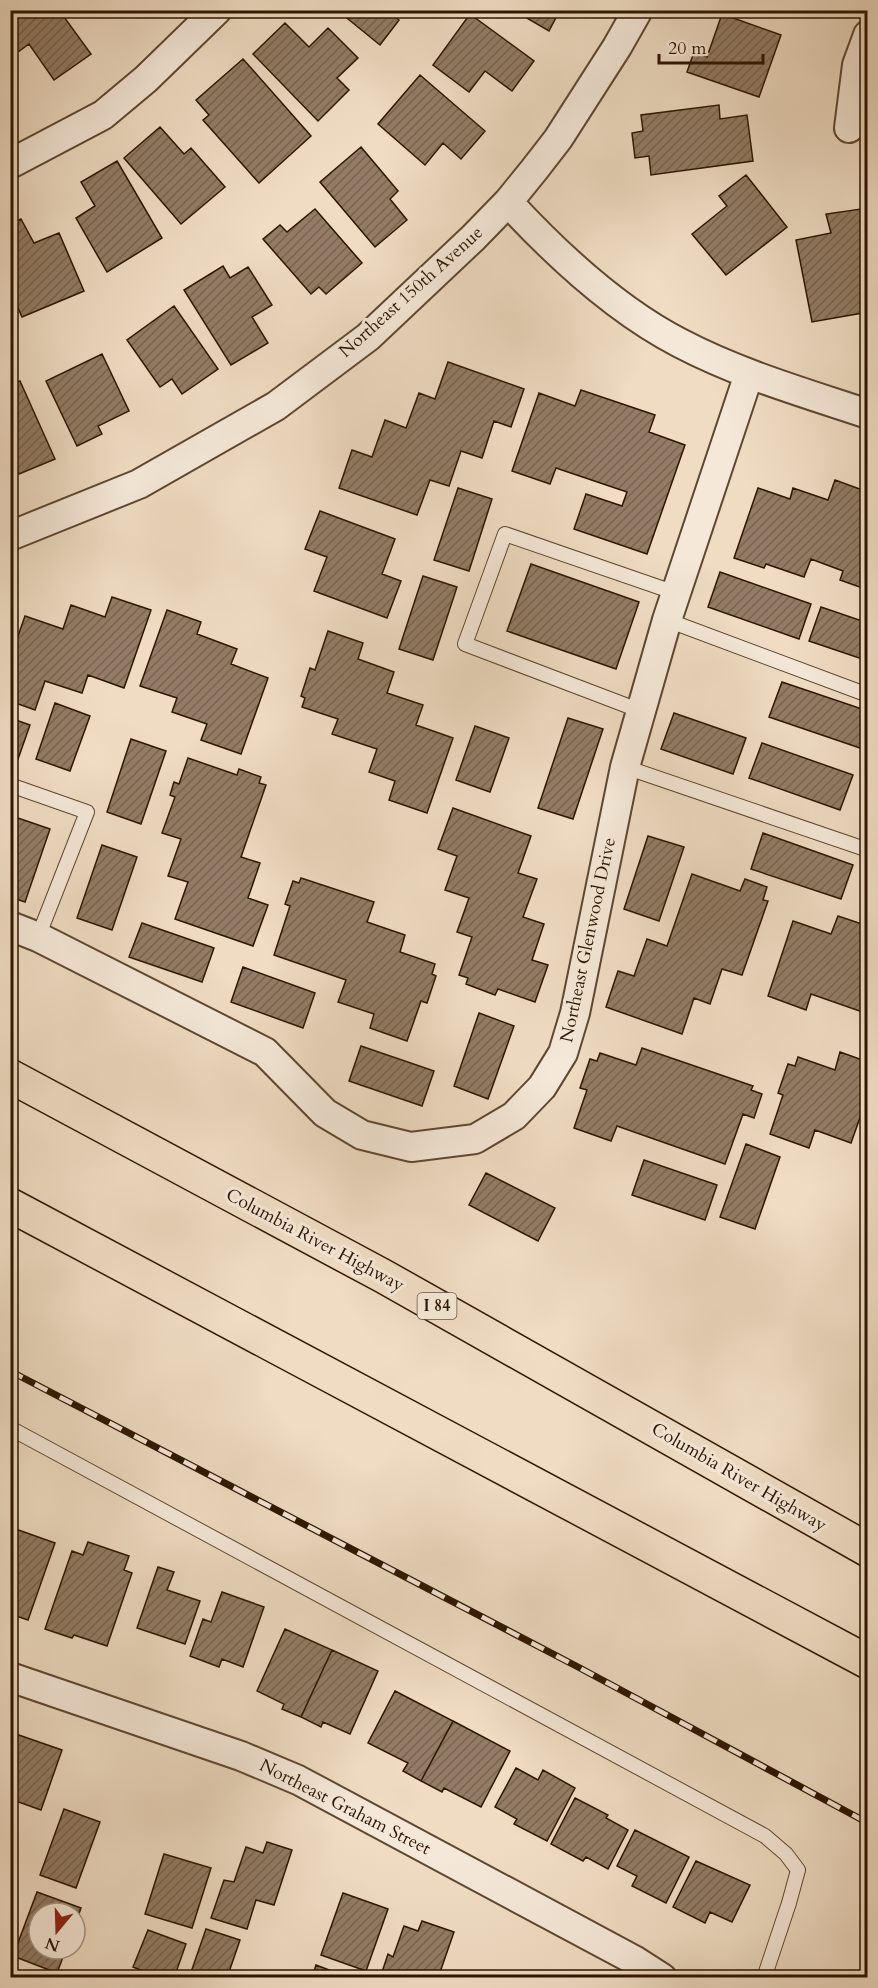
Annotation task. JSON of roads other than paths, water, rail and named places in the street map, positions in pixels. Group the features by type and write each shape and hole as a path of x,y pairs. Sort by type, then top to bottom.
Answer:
{"highway":[{"name":"Columbia River Highway","path":"10,1076 383,1276 863,1547"},
{"path":"10,1204 867,1662"}],"street":[{"path":"10,164 103,115 146,80 217,10"},
{"name":"Northeast 150th Avenue","path":"10,536 139,484 276,406 368,336 473,238 508,202 558,139 638,10"},
{"path":"849,128 857,65 867,35"},
{"path":"508,202 537,234 597,287 679,343 749,374 867,414"},
{"name":"Northeast Glenwood Drive","path":"10,926 38,937 266,1052 325,1113 362,1135 411,1147 475,1140 514,1116 542,1088 563,1053 575,1013 625,766 667,620 749,374"},
{"name":"Northeast Graham Street","path":"10,1677 241,1756 298,1780 662,1977"}],"lane":[{"path":"641,711 465,644 505,534 676,593"},
{"path":"667,620 867,695"},
{"path":"625,766 867,850"},
{"path":"10,785 87,812 38,937"},
{"path":"10,1428 765,1836 786,1854 798,1870 764,1977"}],"railway":[{"path":"10,1371 578,1667 868,1823"}]}
